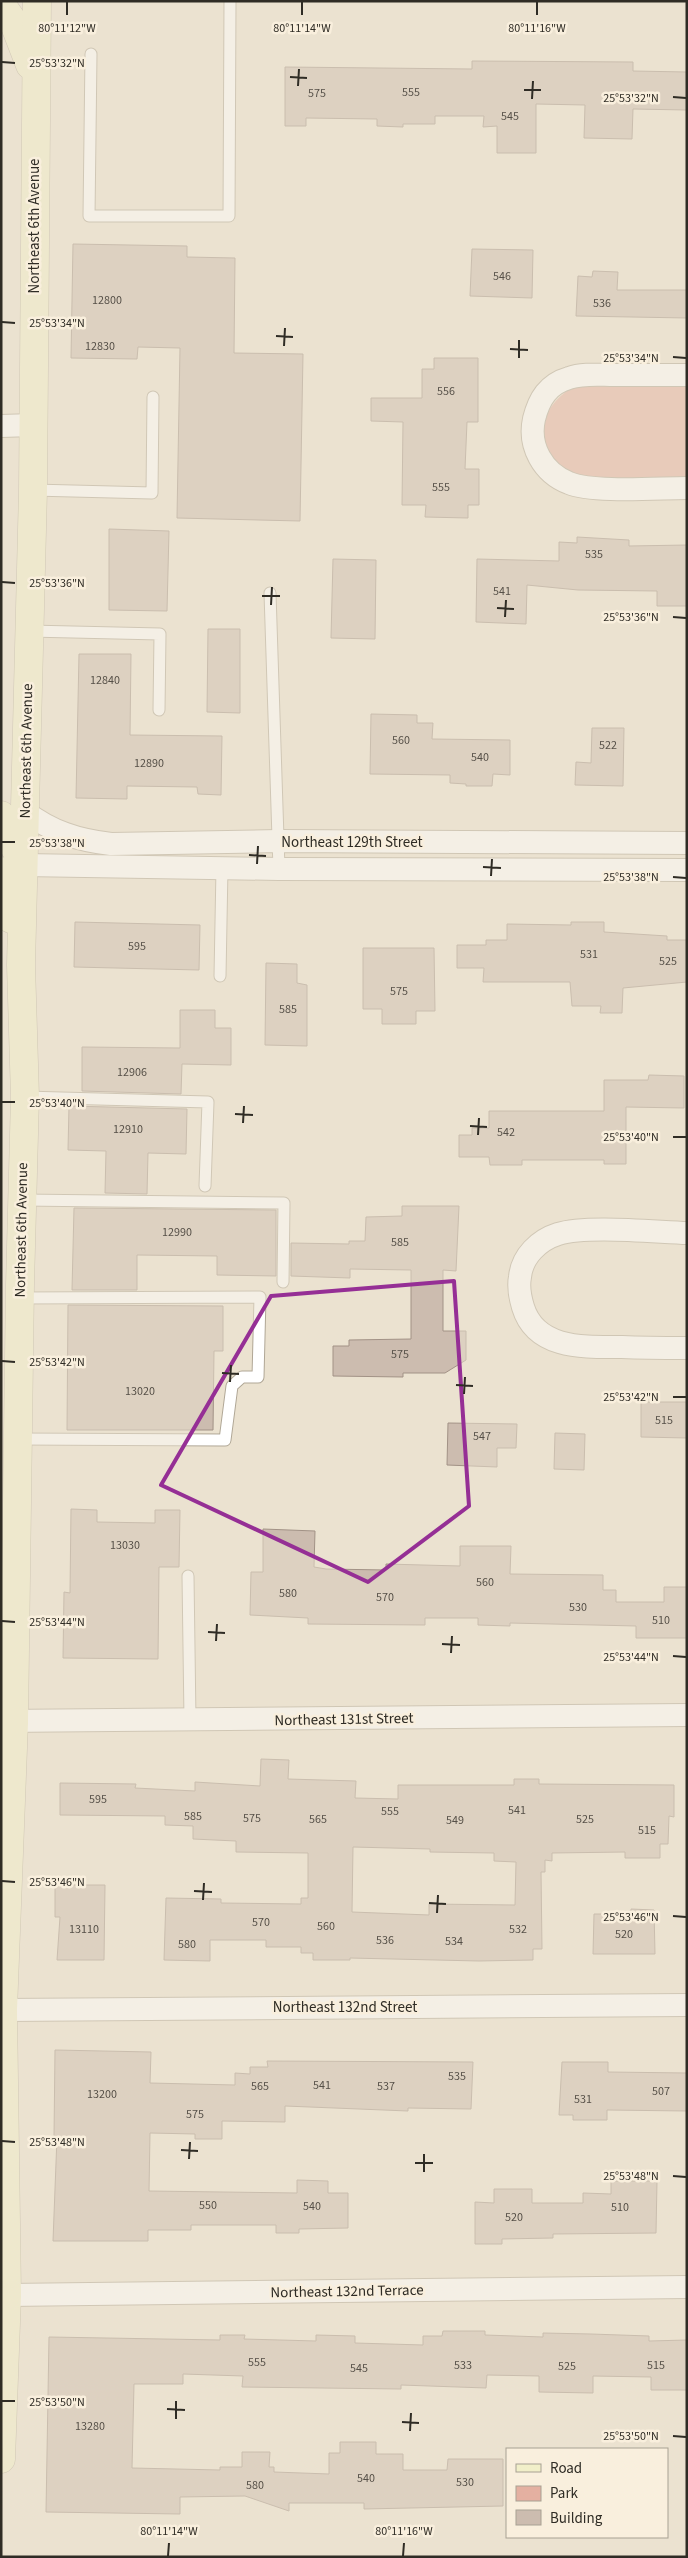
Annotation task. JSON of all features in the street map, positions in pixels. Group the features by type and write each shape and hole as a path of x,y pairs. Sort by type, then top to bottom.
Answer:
{"main road":[{"name":"Northeast 6th Avenue","path":"1,2460 7,2295 3,2010 8,1722 18,1439 25,1097 21,965 7,834 13,813 29,631 33,490 34,78 37,1"},
{"path":"1,4 13,21 34,78"}],"street":[{"path":"687,375 590,375 570,377 554,384 543,394 537,406 533,423 534,444 541,462 554,474 570,483 590,487 687,488"},
{"path":"1,426 33,425"},
{"name":"Northeast 129th Street","path":"13,813 42,824 61,834 85,841 111,844 279,841 687,843"},
{"name":"Northeast 129th Street","path":"12,868 687,870"},
{"path":"687,1233 585,1231 560,1234 545,1239 533,1249 520,1274 519,1286 523,1307 531,1324 539,1332 567,1345 687,1348"},
{"name":"Northeast 131st Street","path":"8,1722 687,1715"},
{"name":"Northeast 132nd Street","path":"3,2010 687,2005"},
{"name":"Northeast 132nd Terrace","path":"7,2295 687,2287"}],"lane":[{"path":"91,54 89,216 229,216 230,1"},
{"path":"33,490 152,493 153,397"},
{"path":"270,593 279,869"},
{"path":"29,631 160,634 159,710"},
{"path":"220,976 222,868"},
{"path":"25,1097 208,1102 205,1186"},
{"path":"22,1200 284,1203 283,1282"},
{"path":"18,1439 225,1440 232,1386 242,1377 258,1377 260,1297 20,1298"},
{"path":"188,1576 190,1720"}],"highlighted area":[{"path":"454,1281 469,1506 368,1582 161,1485 271,1296"}],"green space":[{"path":"588,384 687,384 687,481 644,482 593,478 570,471 554,460 545,443 546,418 550,408 562,395 572,388"}],"building":[{"path":"472,61 633,62 633,71 687,72 687,110 633,109 632,139 584,138 585,105 536,104 536,153 497,153 497,126 483,127 484,116 435,116 435,124 403,124 403,127 377,126 377,119 306,118 306,126 285,126 285,67 472,69"},
{"path":"73,244 187,246 187,257 235,258 234,353 303,354 300,521 177,518 180,348 138,347 137,359 71,358"},
{"path":"472,249 533,250 532,298 470,296"},
{"path":"593,271 618,272 617,290 687,290 687,318 576,316 578,276 592,277"},
{"path":"434,358 478,358 478,422 467,422 465,469 479,469 479,505 468,505 468,518 425,517 426,505 402,505 403,422 371,421 371,398 422,398 422,369 434,369"},
{"path":"109,529 169,531 167,611 109,610"},
{"path":"577,537 629,540 629,546 687,545 687,606 657,606 657,591 578,590 527,585 526,624 476,622 477,559 559,561 559,542 577,543"},
{"path":"333,559 376,560 375,639 331,638"},
{"path":"208,629 240,629 240,713 207,712"},
{"path":"79,654 131,654 130,735 222,736 221,795 198,794 197,787 127,786 127,799 76,798"},
{"path":"371,714 417,715 417,723 433,723 432,739 510,740 510,775 493,774 492,786 466,786 466,784 450,783 450,775 370,774"},
{"path":"592,728 624,728 623,786 575,785 576,762 591,763"},
{"path":"75,922 200,925 199,970 74,967"},
{"path":"571,922 604,922 604,932 667,936 667,940 687,940 687,982 623,988 622,1013 600,1013 601,1006 572,1006 570,982 483,982 484,968 457,968 457,945 486,945 486,940 507,940 507,924 571,925"},
{"path":"363,948 434,948 435,1011 416,1011 416,1024 382,1024 382,1009 363,1009"},
{"path":"266,963 297,964 297,983 307,985 307,1046 265,1045"},
{"path":"180,1010 215,1010 215,1028 231,1028 231,1065 182,1064 181,1094 82,1091 82,1047 180,1048"},
{"path":"649,1075 684,1076 684,1108 626,1107 626,1164 604,1164 604,1160 522,1160 522,1165 490,1165 489,1157 459,1157 459,1135 472,1135 472,1128 489,1128 489,1111 604,1111 604,1080 648,1080"},
{"path":"69,1106 187,1109 186,1154 148,1153 147,1194 105,1193 106,1151 68,1150"},
{"path":"402,1206 459,1206 456,1271 443,1270 443,1331 466,1331 466,1360 445,1373 403,1373 403,1377 333,1376 333,1346 349,1346 349,1340 411,1339 411,1270 350,1269 350,1278 291,1276 291,1243 349,1244 349,1241 365,1241 366,1217 402,1216"},
{"path":"74,1208 276,1210 276,1276 217,1275 217,1256 137,1255 137,1290 72,1290"},
{"path":"68,1305 223,1306 223,1351 214,1351 213,1430 67,1430"},
{"path":"641,1402 687,1402 687,1438 641,1437"},
{"path":"448,1423 517,1424 516,1448 497,1448 497,1467 447,1465"},
{"path":"555,1433 585,1434 584,1470 554,1469"},
{"path":"71,1509 97,1510 97,1522 155,1523 155,1510 180,1510 179,1567 159,1567 158,1659 63,1658 64,1592 70,1593"},
{"path":"263,1529 315,1531 314,1567 326,1569 386,1570 386,1564 460,1566 460,1546 511,1546 510,1574 603,1575 603,1590 616,1590 616,1602 664,1602 664,1587 687,1587 687,1638 636,1638 636,1626 510,1623 510,1626 478,1625 478,1618 425,1618 425,1625 308,1624 308,1618 250,1615 251,1572 263,1572"},
{"path":"261,1759 289,1760 288,1779 356,1781 355,1798 398,1799 398,1785 514,1785 514,1779 539,1779 539,1784 674,1785 674,1817 669,1816 668,1844 660,1844 660,1858 625,1858 625,1852 552,1853 552,1861 545,1860 545,1872 541,1872 542,1949 533,1949 533,1960 479,1961 350,1958 350,1960 313,1960 313,1953 301,1953 301,1947 266,1947 266,1940 210,1940 210,1961 164,1960 166,1898 221,1899 221,1903 301,1904 301,1898 308,1898 308,1853 236,1852 236,1841 193,1839 193,1826 165,1825 165,1816 60,1815 60,1783 136,1784 135,1788 195,1791 195,1782 260,1786","holes":["353,1847 430,1849 430,1852 494,1853 494,1861 516,1862 515,1905 429,1904 429,1915 352,1912"]},
{"path":"55,1885 105,1885 104,1960 57,1960 60,1917 55,1917"},
{"path":"631,1909 654,1910 655,1954 593,1954 594,1914 631,1914"},
{"path":"55,2050 151,2052 150,2083 235,2085 235,2073 250,2074 250,2067 268,2067 267,2061 473,2062 471,2109 408,2108 408,2111 285,2106 285,2122 222,2121 222,2139 195,2139 195,2134 150,2133 149,2191 297,2193 297,2180 328,2181 328,2193 348,2193 348,2228 299,2229 299,2233 276,2233 276,2225 191,2225 191,2230 148,2230 148,2241 53,2241 57,2137 54,2137"},
{"path":"562,2062 608,2062 608,2072 687,2073 687,2111 607,2110 607,2120 573,2120 573,2115 559,2115"},
{"path":"611,2181 657,2181 656,2233 553,2234 553,2238 502,2239 502,2244 475,2244 475,2202 494,2203 494,2189 532,2189 532,2203 583,2203 583,2193 611,2194"},
{"path":"443,2331 485,2331 485,2335 543,2337 543,2333 649,2336 649,2341 687,2340 687,2390 651,2390 651,2377 593,2376 593,2393 539,2392 539,2376 487,2375 486,2388 401,2385 401,2389 242,2387 243,2376 183,2374 183,2384 134,2384 132,2468 220,2470 220,2467 242,2467 242,2452 270,2452 269,2467 274,2467 274,2472 329,2474 329,2453 340,2453 340,2442 376,2442 376,2454 403,2454 403,2470 447,2470 448,2459 503,2459 503,2506 364,2509 364,2503 289,2503 289,2511 245,2496 180,2497 180,2514 46,2512 49,2337 220,2340 220,2335 245,2335 244,2339 316,2341 316,2335 355,2336 355,2343 423,2345 423,2336 442,2336"}]}
